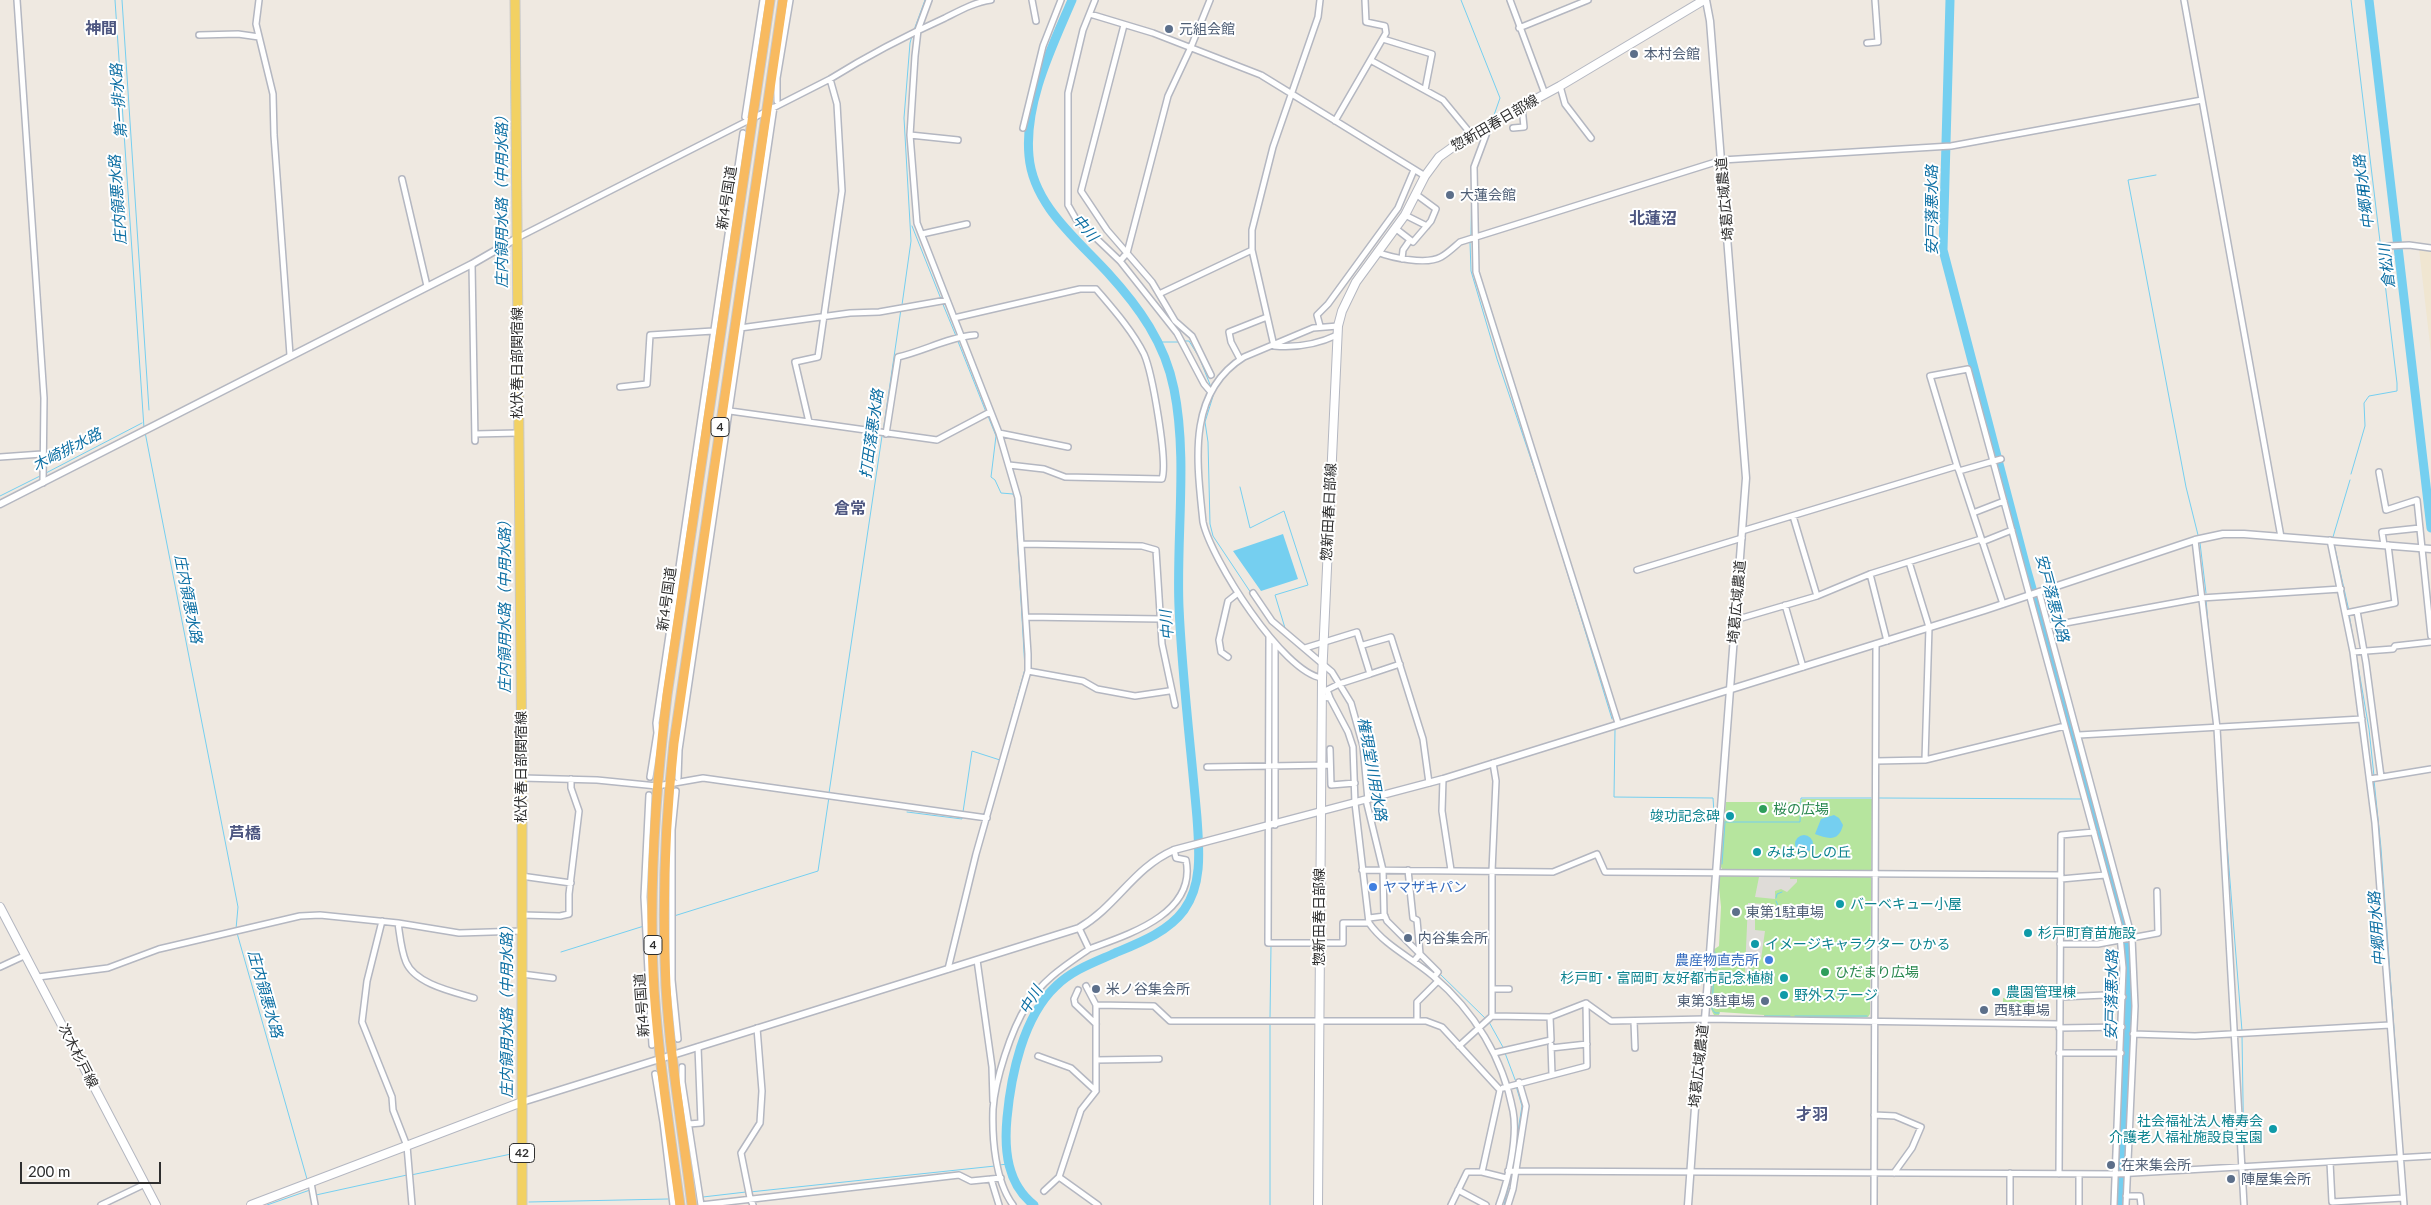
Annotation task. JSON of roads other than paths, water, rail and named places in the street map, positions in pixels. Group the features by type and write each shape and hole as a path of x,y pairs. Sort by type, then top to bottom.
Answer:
{"highway":[{"name":"新4号国道","path":"680,1205 665,1114 652,990 651,832 657,786 658,742 749,117 770,0"},
{"name":"新4号国道","path":"692,1205 680,1090 672,1055 664,897 672,788 677,743 776,70 783,0"}],"main road":[{"name":"松伏春日部関宿線","path":"515,0 522,778 522,1205"},
{"name":"惣新田春日部線","path":"1318,1205 1318,943 1322,668 1337,335 1342,311 1356,282 1405,214 1425,176 1439,157 1471,134 1560,86 1705,0"},
{"name":"次木杉戸線","path":"0,907 156,1205"},
{"path":"251,1205 522,1102"}],"street":[{"path":"17,0 44,398 43,483"},
{"path":"259,0 256,24 274,94 274,143 290,355"},
{"path":"755,82 763,0"},
{"path":"777,101 776,70 790,0"},
{"path":"929,0 918,30 914,56 910,135 917,223 998,433 1018,498 1028,671 948,969"},
{"path":"0,504 472,264 517,238 749,117 770,109 830,79 867,56 918,30 964,9 991,0"},
{"path":"1032,0 1036,20"},
{"path":"1023,128 1044,46 1061,0"},
{"path":"1095,0 1084,30 1068,93 1068,205 1076,219 1120,261 1177,333 1204,384 1210,391"},
{"path":"1120,261 1127,253 1168,96 1192,47 1210,0"},
{"path":"1274,346 1252,250 1254,221 1273,146 1318,17 1320,0"},
{"path":"1335,121 1372,61 1386,33 1385,26 1366,22 1365,0"},
{"path":"1510,0 1545,94"},
{"path":"1519,28 1588,0"},
{"name":"埼葛広域農道","path":"1688,1205 1696,1085 1705,1019 1746,478 1722,160 1710,21 1705,0"},
{"path":"1867,43 1878,42 1875,0"},
{"path":"2184,0 2281,537"},
{"path":"1090,14 1192,47 1261,75 1425,176"},
{"path":"1124,25 1081,191 1102,223 1159,294 1175,321 1192,336 1210,375"},
{"path":"200,35 238,34 259,37"},
{"path":"1383,39 1432,54 1425,90"},
{"path":"1372,61 1443,100 1471,134"},
{"path":"809,422 795,362 818,357 842,191 837,104 830,79"},
{"path":"1560,86 1566,104 1591,138"},
{"path":"1377,252 1389,257 1402,259 1422,260 1441,258 1460,242 1468,239 1722,160 1951,146 2202,100"},
{"path":"1513,128 1524,127 1522,107"},
{"path":"1488,124 1474,168 1476,272 1618,723"},
{"path":"650,777 658,742 656,723 728,223 743,162 743,133"},
{"path":"910,135 958,140"},
{"path":"1320,326 1317,315 1328,304 1388,223 1398,208 1414,170"},
{"path":"402,179 427,286"},
{"path":"1395,228 1413,242 1427,226 1436,209 1416,195"},
{"path":"1405,214 1427,226"},
{"path":"922,234 967,224"},
{"path":"1402,259 1403,250 1410,240"},
{"path":"2388,246 2409,245 2431,248"},
{"path":"1159,294 1252,250"},
{"path":"472,264 475,441"},
{"path":"954,318 1080,289 1096,289 1127,328 1144,354 1149,369 1161,444 1162,479 1064,477 1044,469 1009,465"},
{"path":"678,778 677,743 730,411 738,328 880,312 947,300"},
{"path":"1240,359 1231,342 1229,332 1267,317"},
{"path":"1322,668 1312,676 1269,638 1238,593 1206,535 1203,522 1198,437 1199,423 1210,391 1221,375 1240,359 1320,326 1338,326"},
{"path":"620,388 647,384 650,335 713,331"},
{"path":"886,434 898,356 918,352 961,336 975,335"},
{"path":"1274,346 1298,347 1337,335"},
{"path":"2003,604 1972,513 1930,376 1968,369 2122,940 2123,997 2117,1174 2114,1205"},
{"path":"730,411 938,440 990,412"},
{"path":"475,434 518,433"},
{"path":"998,433 1068,447"},
{"path":"0,457 42,454"},
{"path":"1637,570 1793,516 1958,468 2001,459"},
{"path":"2380,472 2386,510 2417,500 2431,636"},
{"path":"1972,513 2004,501"},
{"path":"1793,516 1817,596"},
{"path":"2346,613 2395,603 2386,545 2382,532 2420,528"},
{"path":"1735,620 1817,596 1870,574 2012,530"},
{"path":"522,1102 1079,928 1096,918 1157,858 1176,850 1443,779 1618,723 1887,641 2195,540 2223,534 2330,540 2431,549"},
{"path":"2195,540 2217,728 2244,1205"},
{"path":"2330,540 2353,652 2370,779 2404,1205"},
{"path":"1022,544 1142,546 1156,550 1162,644 1174,705"},
{"path":"1909,562 1929,627 1925,760"},
{"path":"1870,574 1887,641"},
{"path":"2049,626 2201,598 2341,589"},
{"path":"2039,592 2079,735 2131,938 2133,1034 2126,1205"},
{"path":"1228,657 1221,652 1219,640 1228,601 1238,593"},
{"path":"1253,593 1272,620 1305,648 1338,685 1351,703 1357,720 1366,765 1366,800 1383,870 1385,916 1392,928 1438,972 1436,979 1417,1002 1417,1021"},
{"path":"1785,605 1803,667"},
{"path":"2356,611 2364,651 2381,777"},
{"path":"1026,617 1161,619"},
{"path":"1305,648 1357,632 1363,645 1370,674"},
{"path":"1363,645 1391,636 1423,739 1429,783"},
{"path":"1269,638 1268,764 1271,826"},
{"path":"2353,652 2431,642"},
{"path":"1275,643 1275,764 1271,826 1268,943 1343,943 1343,923 1369,921 1385,916"},
{"path":"1874,1205 1876,644"},
{"path":"1400,664 1327,690 1348,732 1354,760 1355,803 1369,921 1378,936 1436,979 1479,1026 1494,1052 1513,1112 1514,1128 1508,1171 1500,1205"},
{"path":"1028,671 1084,681 1098,689 1135,696 1169,691"},
{"path":"1322,697 1330,698"},
{"path":"2079,735 2362,719"},
{"path":"1876,761 1925,760 2065,726"},
{"path":"1330,749 1331,785 1355,783"},
{"path":"1492,1016 1492,870 1496,781 1493,763"},
{"path":"1207,767 1268,764 1330,765"},
{"path":"2370,779 2431,770"},
{"path":"522,778 571,779 672,788 703,778 987,818"},
{"path":"522,915 560,916 569,914 568,894 571,883 579,811 571,788 571,779"},
{"path":"1443,779 1442,811 1451,870"},
{"path":"649,794 651,832"},
{"path":"2058,1174 2061,835 2094,832"},
{"path":"993,1109 1009,1048 1027,1005 1052,976 1089,950 1140,931 1181,896 1186,884 1187,865 1186,860 1176,858 1176,850"},
{"path":"1362,870 1553,872 1597,854 1605,872 2061,877 2105,875"},
{"path":"1408,870 1413,918 1417,920 1420,954 1414,961"},
{"path":"521,876 571,883"},
{"path":"2060,944 2098,944 2158,933 2156,891"},
{"path":"38,977 108,968 158,949 300,916 320,915 382,921 459,933 522,931"},
{"path":"382,921 367,981 362,1022 392,1097 393,1110 407,1146 412,1205"},
{"path":"398,923 406,963 416,973 428,983 474,998"},
{"path":"1079,928 1089,950"},
{"path":"0,967 26,955"},
{"path":"977,960 992,1067 995,1145 1001,1178 1013,1205"},
{"path":"522,974 553,978"},
{"path":"1044,1191 1059,1177 1081,1110 1096,1091 1096,1005 1086,986"},
{"path":"670,987 678,1039"},
{"path":"1492,989 1508,989"},
{"path":"652,990 652,1045"},
{"path":"1078,990 1075,1004 1096,1024"},
{"path":"2060,997 2105,995 2123,997"},
{"path":"1586,1003 1611,1021 1705,1019 2122,1027"},
{"path":"1459,1046 1492,1016 1550,1017 1586,1003"},
{"path":"1500,1090 1519,1082 1587,1066 1586,1003"},
{"path":"1096,1005 1154,1006 1170,1021 1426,1021 1442,1028 1500,1090"},
{"path":"1550,1017 1552,1075"},
{"path":"1634,1021 1635,1048"},
{"path":"2133,1034 2195,1036 2390,1025"},
{"path":"753,1205 741,1153 760,1123 762,1091 757,1028"},
{"path":"1494,1052 1551,1040"},
{"path":"1551,1048 1587,1044"},
{"path":"689,1124 701,1123 698,1047"},
{"path":"2059,1053 2121,1053"},
{"path":"1038,1056 1071,1068 1096,1091"},
{"path":"1096,1060 1159,1059"},
{"path":"682,1067 680,1090 689,1124 701,1205 960,1175 971,1181 1001,1178"},
{"path":"655,1074 665,1114 673,1205"},
{"path":"1508,1205 1516,1171 1526,1106 1519,1082"},
{"path":"1482,1172 1500,1090"},
{"path":"1874,1116 1895,1116 1920,1127 1912,1148 1894,1173"},
{"path":"1508,1171 2126,1174 2431,1156"},
{"path":"2330,1162 2332,1202 2403,1198"},
{"path":"1451,1205 1467,1172 1482,1172 1506,1178"},
{"path":"2010,1173 2010,1205"},
{"path":"2079,1174 2079,1205"},
{"path":"1059,1177 1098,1205"},
{"path":"991,1179 999,1205"},
{"path":"311,1183 315,1205"},
{"path":"102,1205 145,1184"},
{"path":"1458,1190 1486,1205"},
{"path":"2126,1196 2140,1196 2141,1205"}],"water":[{"path":"1283,534 1298,579 1261,591 1233,551"},
{"path":"1834,815 1839,818 1843,825 1836,837 1829,838 1815,834 1821,819"},
{"path":"1800,835 1808,835 1813,840 1811,851 1800,853 1795,848 1795,840"}],"waterway":[{"name":"庄内領悪水路","path":"115,0 144,428"},
{"name":"第一排水路","path":"122,0 149,410"},
{"name":"打田落悪水路","path":"914,30 925,0"},
{"name":"中川","path":"1034,1205 1025,1197 1013,1177 1009,1166 1006,1142 1012,1084 1027,1030 1045,999 1062,980 1084,967 1152,936 1170,925 1177,918 1190,900 1194,889 1199,853 1180,633 1178,580 1181,498 1180,442 1178,415 1170,372 1149,326 1130,299 1070,234 1048,206 1032,174 1029,156 1029,136 1035,96 1048,56 1072,0"},
{"path":"1461,0 1500,98 1493,118"},
{"name":"安戸落悪水路","path":"1950,0 1943,250 2027,571 2111,868 2129,950 2125,1100 2118,1205"},
{"name":"中郷用水路","path":"2351,0 2397,383 2397,391 2369,396 2364,403 2365,426 2351,474"},
{"name":"倉松川","path":"2369,0 2431,528"},
{"name":"打田落悪水路","path":"902,305 911,241 904,118 912,36"},
{"name":"庄内領用水路（中用水路）","path":"511,81 513,237"},
{"path":"1473,163 1482,139"},
{"path":"1471,236 1472,172"},
{"path":"2156,175 2128,180 2186,487 2198,535"},
{"path":"912,226 941,299"},
{"path":"1470,242 1471,271 1497,359 1551,518"},
{"name":"庄内領用水路（中用水路）","path":"513,243 513,257"},
{"path":"942,302 956,336"},
{"name":"打田落悪水路","path":"883,432 901,309"},
{"path":"957,339 986,412"},
{"name":"権現堂川用水路","path":"1185,341 1189,341 1199,357 1211,387"},
{"name":"権現堂川用水路","path":"1158,342 1178,342"},
{"name":"権現堂川用水路","path":"1214,393 1205,422 1208,442 1210,524 1213,536 1251,593"},
{"path":"963,812 972,751 1000,760 1025,669 1015,498 1013,494 1001,493 995,480 991,477 996,436 988,416"},
{"name":"木崎排水路","path":"46,473 142,423"},
{"name":"庄内領悪水路","path":"145,432 238,907 236,929"},
{"name":"打田落悪水路","path":"829,793 882,436"},
{"name":"木崎排水路","path":"0,496 40,476"},
{"name":"中郷用水路","path":"2333,537 2350,480"},
{"path":"1240,487 1250,528 1284,511 1308,585 1275,595 1285,628"},
{"path":"1554,529 1612,719"},
{"path":"2200,543 2206,593"},
{"name":"中郷用水路","path":"2334,544 2349,611"},
{"path":"2206,599 2210,647"},
{"name":"中郷用水路","path":"2349,614 2355,649"},
{"name":"中郷用水路","path":"2356,654 2369,729 2374,776"},
{"path":"1615,730 1614,797 1713,798 1714,813"},
{"name":"庄内領用水路（中用水路）","path":"517,736 518,929"},
{"name":"中郷用水路","path":"2374,780 2381,848 2403,1154"},
{"path":"2222,781 2242,1031"},
{"path":"674,916 818,871 829,797"},
{"path":"1724,822 1800,822 1801,798 1871,798"},
{"path":"1879,798 2083,799"},
{"path":"907,812 962,819 962,816"},
{"path":"1722,864 1725,823"},
{"path":"1271,853 1271,942"},
{"path":"1776,898 1777,894 1782,892"},
{"path":"1776,901 1781,912 1776,915"},
{"name":"権現堂川用水路","path":"1386,924 1401,938"},
{"path":"561,952 644,926"},
{"name":"庄内領悪水路","path":"237,933 307,1179"},
{"path":"1270,1019 1271,946"},
{"path":"1715,952 1712,1009 1715,1013 1719,1013"},
{"name":"権現堂川用水路","path":"1439,973 1486,1019"},
{"path":"1765,1016 1790,1016"},
{"path":"1795,1016 1867,1016"},
{"name":"権現堂川用水路","path":"1489,1022 1504,1049"},
{"path":"1270,1023 1270,1205"},
{"path":"2242,1035 2244,1163"},
{"name":"庄内領用水路（中用水路）","path":"518,1036 518,1074"},
{"name":"権現堂川用水路","path":"1505,1053 1516,1082"},
{"name":"権現堂川用水路","path":"1512,1168 1522,1106 1516,1086"},
{"path":"411,1175 516,1153"},
{"name":"中郷用水路","path":"2403,1158 2407,1205"},
{"path":"999,1165 1008,1164"},
{"path":"750,1192 995,1166"},
{"name":"権現堂川用水路","path":"1504,1205 1512,1172"},
{"path":"316,1195 407,1175"},
{"path":"267,1205 310,1190 309,1188"},
{"path":"703,1197 746,1192"},
{"path":"2241,1193 2241,1205"},
{"path":"529,1202 668,1199"}],"place":[{"name":"元組会館","path":"1169,29"},
{"name":"本村会館","path":"1634,54"},
{"name":"大蓮会館","path":"1450,195"},
{"name":"桜の広場","path":"1763,809"},
{"name":"竣功記念碑","path":"1730,816"},
{"name":"みはらしの丘","path":"1757,852"},
{"name":"ヤマザキパン","path":"1373,887"},
{"name":"バーベキュー小屋","path":"1840,904"},
{"name":"東第1駐車場","path":"1736,912"},
{"name":"杉戸町育苗施設","path":"2028,933"},
{"name":"内谷集会所","path":"1408,938"},
{"name":"イメージキャラクター ひかる","path":"1755,944"},
{"name":"農産物直売所","path":"1769,960"},
{"name":"ひだまり広場","path":"1825,972"},
{"name":"杉戸町・富岡町 友好都市記念植樹","path":"1784,978"},
{"name":"米ノ谷集会所","path":"1096,989"},
{"name":"農園管理棟","path":"1996,992"},
{"name":"野外ステージ","path":"1784,995"},
{"name":"東第3駐車場","path":"1765,1001"},
{"name":"西駐車場","path":"1984,1010"},
{"name":"社会福祉法人椿寿会 介護老人福祉施設良宝園","path":"2273,1129"},
{"name":"在来集会所","path":"2111,1165"},
{"name":"陣屋集会所","path":"2231,1179"}],"district":[{"name":"神間","path":"101,29"},
{"name":"北蓮沼","path":"1653,219"},
{"name":"倉常","path":"850,509"},
{"name":"芦橋","path":"245,834"},
{"name":"才羽","path":"1812,1115"}]}
